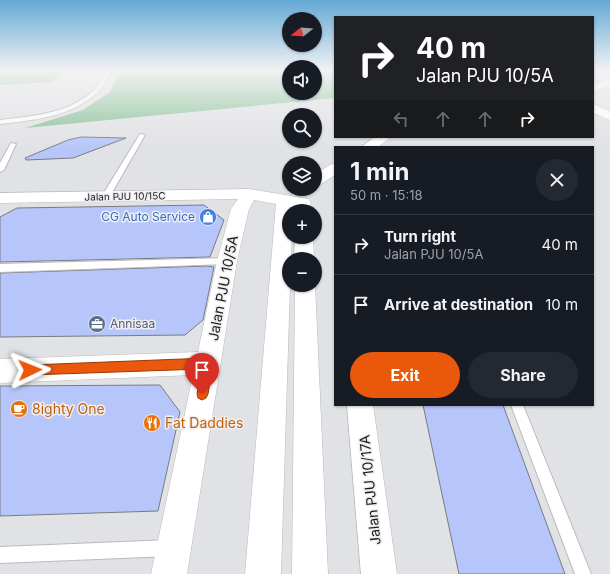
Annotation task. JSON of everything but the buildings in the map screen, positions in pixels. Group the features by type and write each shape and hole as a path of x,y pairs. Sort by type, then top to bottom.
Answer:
{"street":[{"path":"594,108 610,116"},
{"path":"370,146 382,138"},
{"path":"322,176 334,169"},
{"name":"Jalan PJU 10/15C","path":"0,198 249,194 300,198"},
{"name":"Jalan PJU 10/5A","path":"169,574 227,261 240,209 249,194"},
{"path":"263,574 300,198"},
{"path":"305,292 310,574"},
{"path":"0,371 208,363"},
{"name":"Jalan PJU 10/17A","path":"360,406 379,574"}],"lane":[{"path":"0,122 52,114 71,108 89,97"},
{"path":"106,196 142,135"},
{"path":"0,170 13,144"},
{"path":"0,268 227,261"},
{"path":"517,406 583,574"},
{"path":"0,555 174,548"}],"green space":[{"path":"103,97 282,97 282,100 314,100 25,128 83,110"},
{"path":"322,97 334,97 334,98 322,99"}],"place":[{"name":"CG Auto Service","path":"208,217"},
{"name":"Annisaa","path":"97,324"},
{"name":"8ighty One","path":"19,409"},
{"name":"Fat Daddies","path":"152,423"}],"route":[{"path":"30,370 208,363 202,394"}]}
